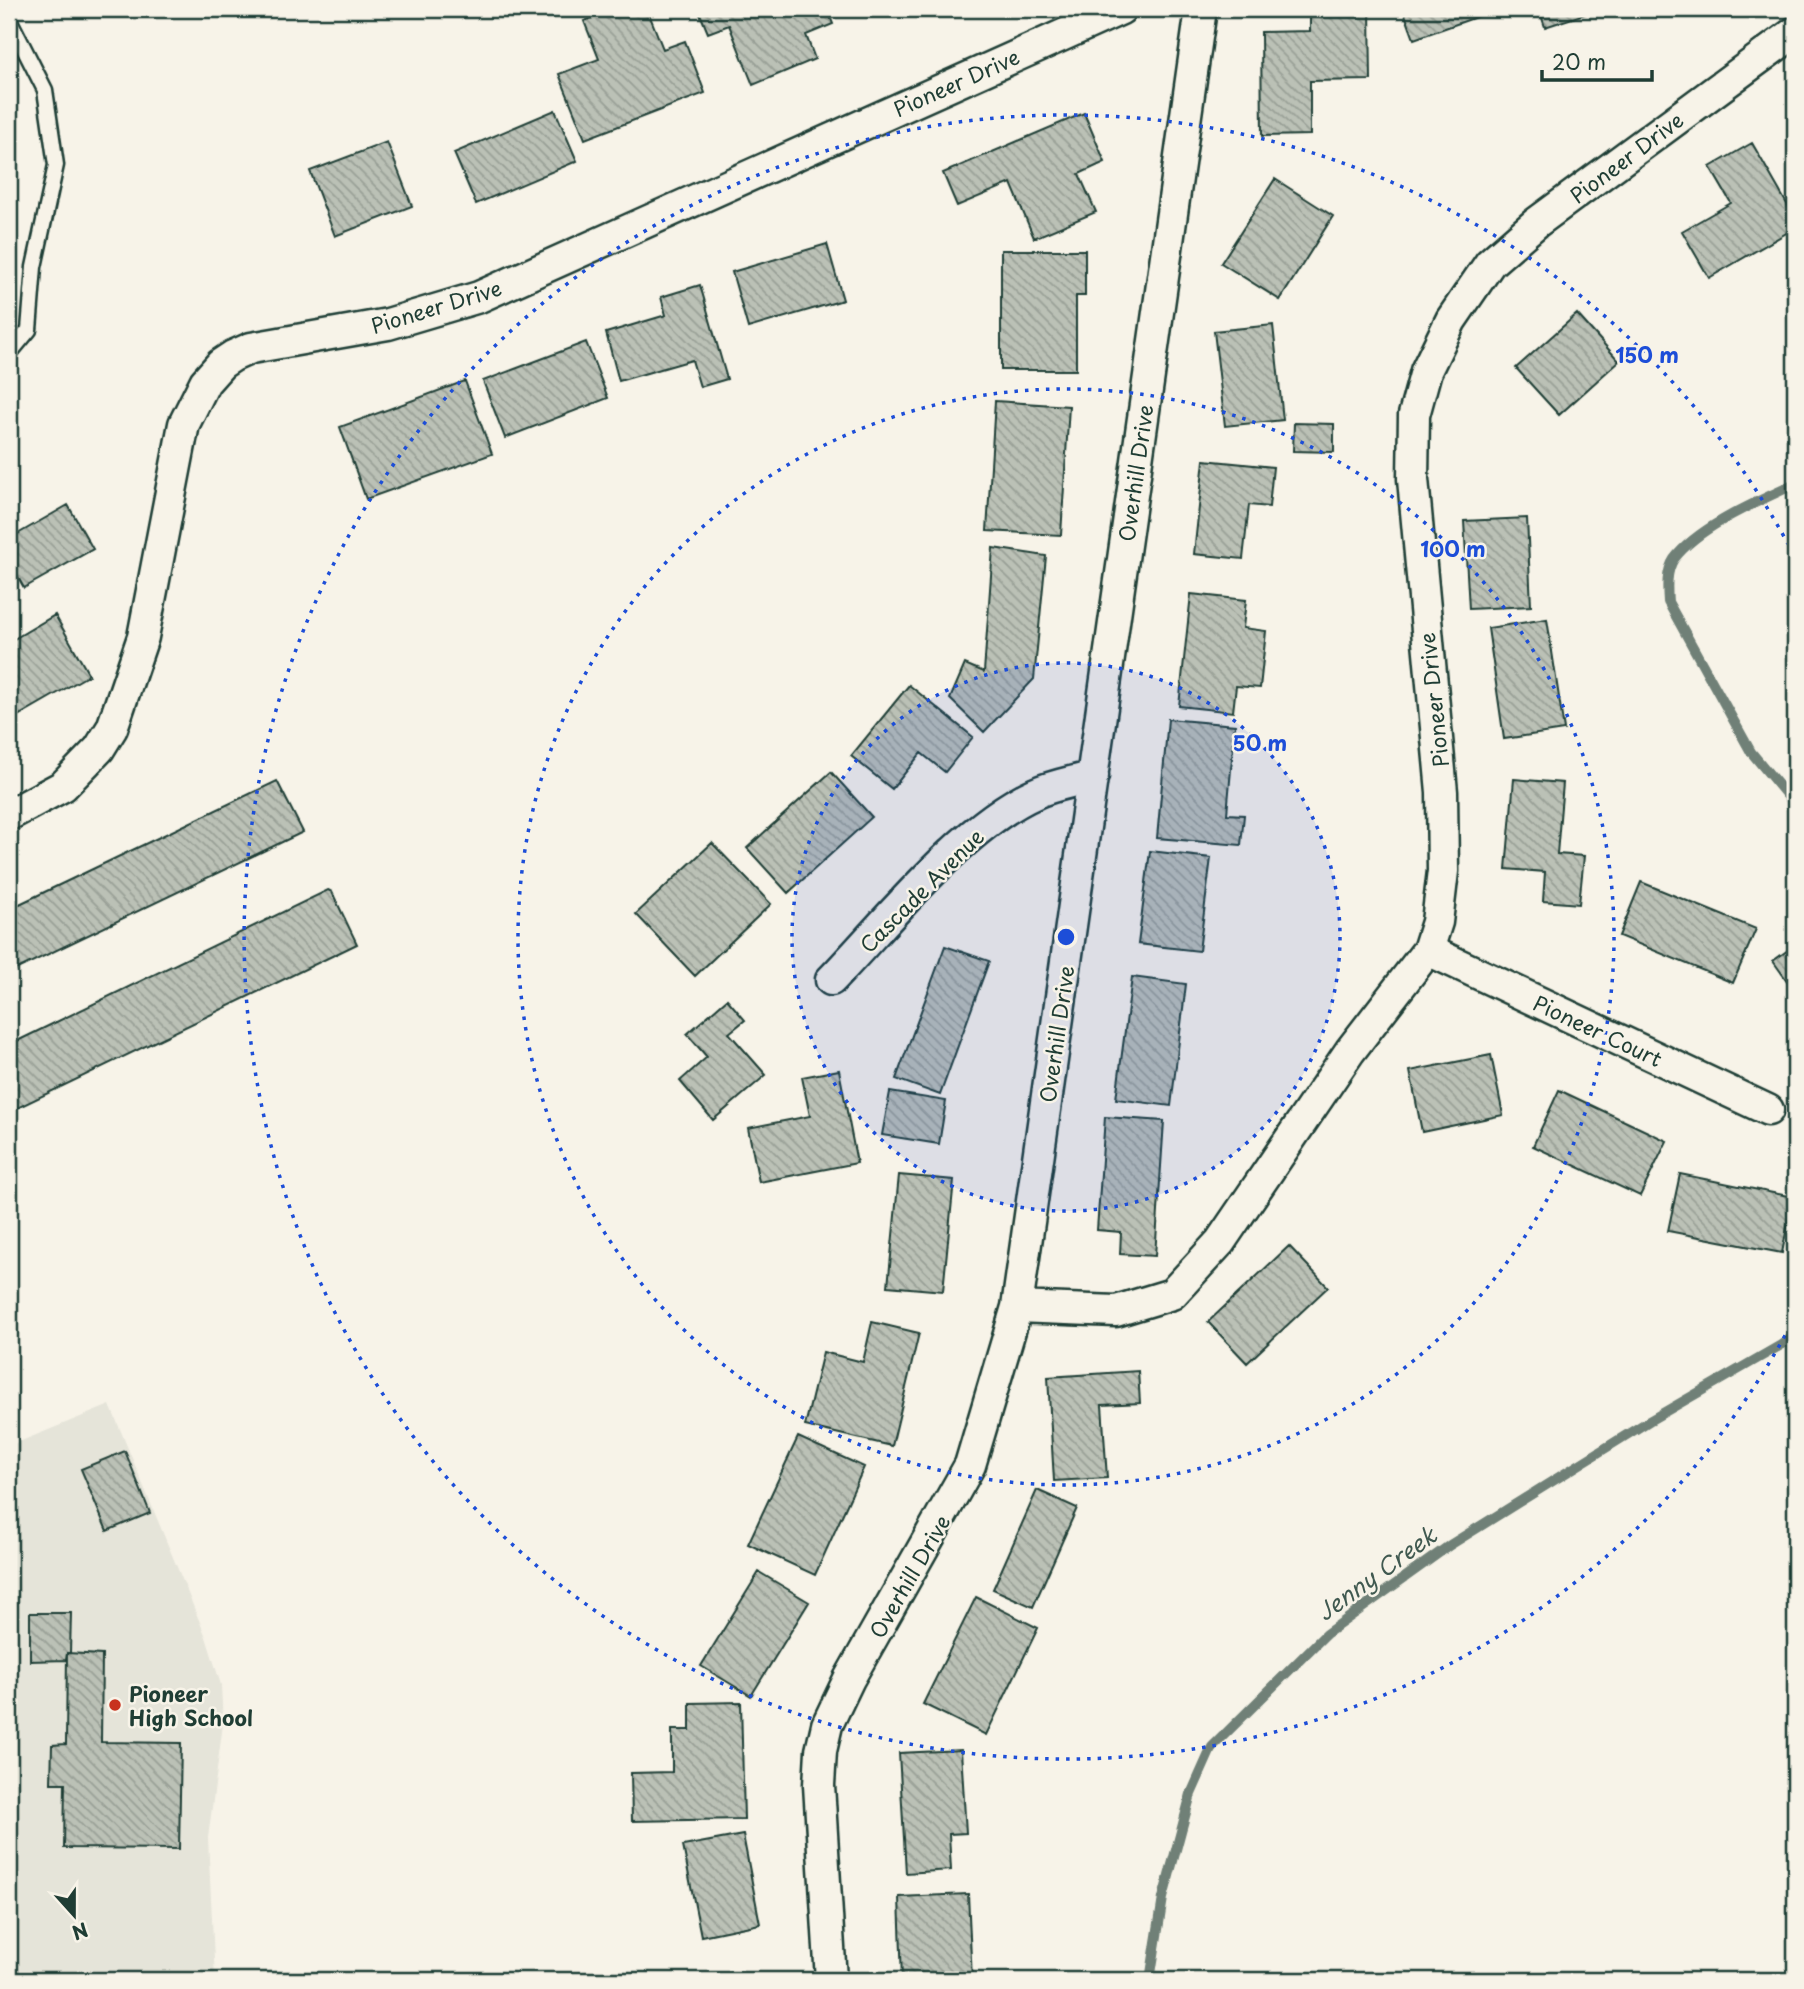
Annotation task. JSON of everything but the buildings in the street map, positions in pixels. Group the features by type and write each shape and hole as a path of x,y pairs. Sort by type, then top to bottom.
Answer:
{"street":[{"name":"Pioneer Drive","path":"9,815 63,786 99,749 113,728 143,637 184,424 193,401 221,364 251,348 388,324 479,297 1121,9"},
{"name":"Overhill Drive","path":"831,1980 819,1785 821,1751 827,1725 849,1679 970,1465 1017,1307 1200,9"},
{"name":"Pioneer Drive","path":"1017,1307 1116,1311 1172,1294 1220,1242 1350,1051 1429,950 1437,922 1443,871 1442,792 1413,479 1414,415 1426,371 1451,320 1490,263 1536,223 1795,32"},
{"name":"Cascade Avenue","path":"831,980 949,856 1001,812 1037,792 1093,776"},
{"name":"Pioneer Court","path":"1429,950 1768,1110"}],"lane":[{"path":"9,19 45,90 56,165 34,267 29,330 9,354"}],"shaded area":[{"name":"Pioneer High School","path":"110,1405 206,1637 221,1685 223,1724 208,1838 215,1980 9,1980 9,1446"}],"waterway":[{"name":"Jenny Creek","path":"1795,484 1747,506 1698,536 1674,559 1667,585 1668,602 1751,752 1795,805"},
{"name":"Jenny Creek","path":"1150,1980 1163,1898 1191,1794 1212,1747 1326,1634 1450,1545 1649,1421 1795,1337"}],"place":[{"name":"Pioneer High School","path":"115,1705"}]}
